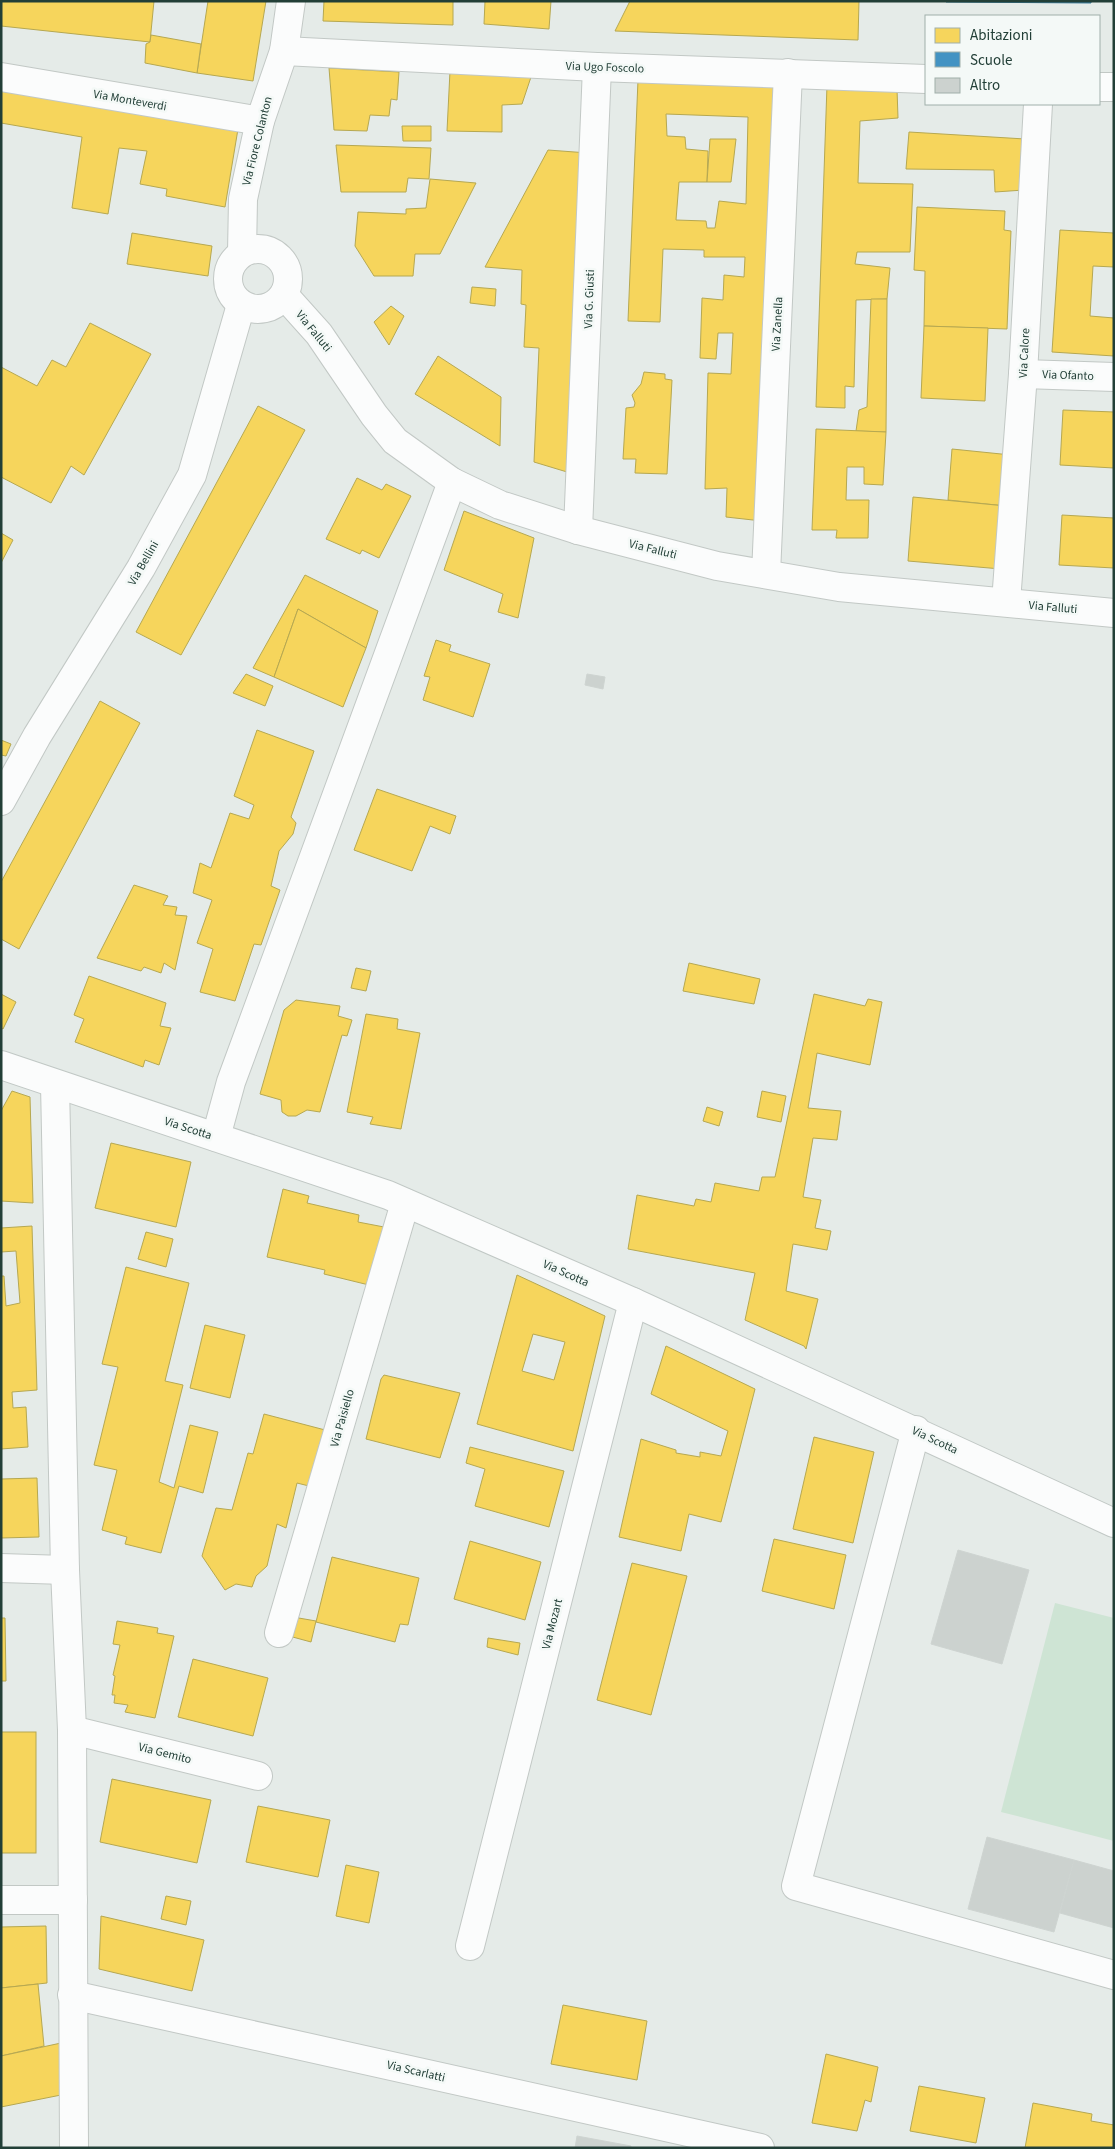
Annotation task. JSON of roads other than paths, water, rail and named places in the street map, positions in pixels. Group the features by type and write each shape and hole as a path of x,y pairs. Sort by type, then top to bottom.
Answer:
{"street":[{"name":"Via Fiore Colanton","path":"242,253 243,199 260,121 284,51 290,1"},
{"name":"Via Ugo Foscolo","path":"284,51 598,67 925,79"},
{"name":"Via G. Giusti","path":"578,530 598,67"},
{"name":"Via Zanella","path":"766,574 788,73"},
{"name":"Via Monteverdi","path":"1,77 260,121"},
{"path":"1100,87 1114,87"},
{"name":"Via Calore","path":"1006,602 1038,105"},
{"path":"262,248 280,257 288,276 284,296 269,307 260,309 242,304 234,298 228,279 230,269 242,253 251,249 262,248"},
{"name":"Via Falluti","path":"284,296 319,334 374,415 395,442 452,482 500,505 578,530 717,566 839,587 1114,613"},
{"name":"Via Bellini","path":"1,801 37,736 141,568 192,475 242,304"},
{"name":"Via Ofanto","path":"1022,374 1114,376"},
{"path":"216,1138 231,1082 452,482"},
{"name":"Via Scotta","path":"1,1065 405,1203 633,1302 916,1430 1114,1523"},
{"path":"55,1084 65,1570 72,1730 74,2148"},
{"name":"Via Paisiello","path":"280,1633 405,1203"},
{"name":"Via Mozart","path":"470,1946 633,1302"},
{"path":"916,1430 796,1886 1114,1974"},
{"path":"1,1568 65,1570"},
{"name":"Via Gemito","path":"72,1730 258,1776"},
{"path":"1,1900 72,1900"},
{"name":"Via Scarlatti","path":"72,1995 760,2148"}]}
